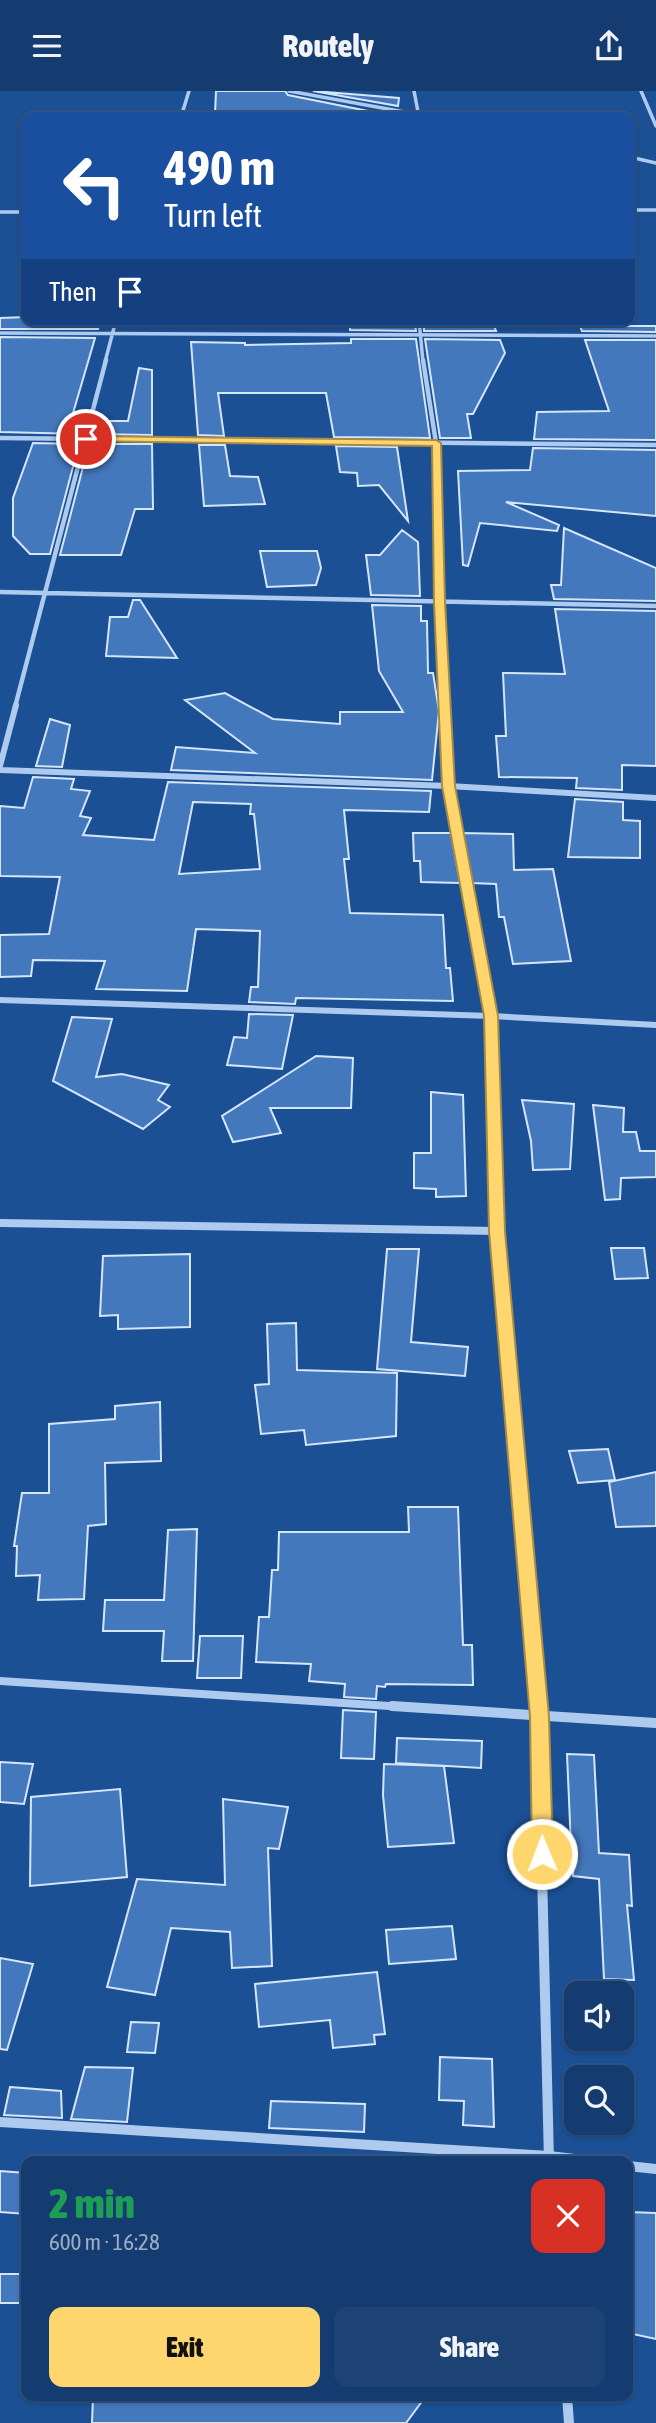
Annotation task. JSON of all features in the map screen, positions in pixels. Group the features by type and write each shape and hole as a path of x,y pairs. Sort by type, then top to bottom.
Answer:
{"street":[{"path":"183,112 189,91"},
{"path":"289,91 398,112"},
{"path":"414,91 418,112"},
{"path":"641,91 656,126"},
{"path":"635,158 656,163"},
{"path":"635,210 656,210"},
{"path":"0,212 21,212"},
{"path":"114,326 0,768 448,786 656,798"},
{"path":"419,326 436,443 439,602 448,786 491,1016 497,1231 539,1717 549,2156"},
{"path":"0,333 656,337"},
{"path":"0,437 656,445"},
{"path":"0,592 656,606"},
{"path":"0,1000 491,1016 656,1025"},
{"path":"0,1223 497,1231"},
{"path":"0,1681 656,1723"},
{"path":"0,2122 504,2156"},
{"path":"633,2167 656,2169"},
{"path":"567,2401 569,2423"}],"building":[{"path":"216,91 285,91 288,95 373,112 215,112"},
{"path":"313,91 399,98 398,106"},
{"path":"21,317 21,326 99,326 98,329 0,329 0,318"},
{"path":"350,326 415,326 416,331 350,330"},
{"path":"424,326 494,326 496,331 424,331"},
{"path":"580,326 656,326 656,332 582,331"},
{"path":"0,337 95,338 71,420 85,421 82,434 0,432"},
{"path":"351,339 416,339 430,438 334,437 326,393 218,393 224,436 198,435 191,342 245,345 351,343"},
{"path":"425,339 500,340 505,353 473,414 467,414 471,438 440,438"},
{"path":"585,340 656,340 656,440 534,439 537,412 609,411"},
{"path":"139,368 152,370 152,435 92,434 95,421 128,421"},
{"path":"33,443 79,444 50,554 30,554 13,536 13,498"},
{"path":"89,444 152,444 153,509 135,509 121,555 60,555"},
{"path":"199,445 225,445 230,476 258,477 265,504 204,506"},
{"path":"336,446 397,447 408,521 379,485 358,486 357,473 340,472"},
{"path":"533,448 656,450 656,516 506,502 559,525 557,531 480,523 468,566 463,565 458,471 530,470"},
{"path":"564,528 656,568 656,601 554,599 551,585 561,585"},
{"path":"402,530 418,542 420,596 371,595 366,555 380,555"},
{"path":"260,551 317,551 321,568 316,585 267,587"},
{"path":"133,600 140,600 177,658 106,656 110,617 128,617"},
{"path":"372,605 421,606 421,621 427,621 428,673 433,673 439,711 432,780 171,770 176,747 255,753 185,700 225,693 273,719 340,724 340,712 403,712 379,671"},
{"path":"555,609 656,611 656,766 622,765 622,790 576,788 577,778 499,777 496,736 506,736 503,673 565,674"},
{"path":"50,719 70,725 62,767 36,766"},
{"path":"33,777 74,779 71,789 90,791 80,816 91,818 83,835 154,840 168,782 431,791 429,812 344,810 349,859 344,859 350,913 443,915 446,968 450,968 453,1001 296,998 295,1004 249,1002 251,987 258,987 260,931 196,929 187,991 96,989 105,961 33,960 31,976 0,977 0,935 49,934 60,877 0,876 0,806 24,808","holes":["193,802 251,804 250,814 254,814 260,869 179,874"]},
{"path":"575,799 623,802 623,820 640,821 640,858 568,857"},
{"path":"413,833 451,833 460,883 421,882 420,861 414,861"},
{"path":"463,833 513,834 514,870 553,869 571,961 513,964 504,917 499,917 496,884 472,883"},
{"path":"249,1014 293,1015 282,1069 227,1065 234,1037 247,1038"},
{"path":"72,1017 112,1019 96,1077 122,1074 169,1085 158,1100 170,1107 143,1129 53,1081"},
{"path":"316,1056 353,1058 351,1108 270,1108 281,1133 233,1142 222,1116"},
{"path":"431,1092 463,1095 466,1196 436,1197 436,1189 414,1188 414,1153 431,1153"},
{"path":"522,1100 574,1104 570,1169 533,1170 531,1141"},
{"path":"593,1105 624,1108 623,1132 636,1132 640,1151 656,1151 656,1177 621,1178 620,1199 605,1200"},
{"path":"611,1248 644,1248 648,1278 615,1279"},
{"path":"387,1249 419,1249 411,1342 468,1347 465,1376 377,1369"},
{"path":"190,1254 190,1327 118,1329 118,1315 100,1316 103,1256"},
{"path":"296,1323 297,1370 397,1373 396,1436 306,1445 304,1430 261,1434 255,1385 269,1384 267,1324"},
{"path":"160,1402 161,1461 105,1463 106,1524 88,1526 84,1599 38,1600 40,1575 16,1576 17,1546 14,1546 22,1493 49,1493 49,1424 115,1419 115,1406"},
{"path":"608,1449 615,1480 578,1483 569,1451"},
{"path":"656,1472 656,1526 616,1527 609,1482"},
{"path":"408,1507 458,1507 463,1645 472,1645 473,1685 386,1684 385,1687 377,1686 376,1699 344,1697 345,1684 309,1681 311,1664 256,1662 259,1617 269,1617 272,1570 278,1570 279,1532 409,1532"},
{"path":"197,1529 193,1661 162,1661 164,1631 103,1631 105,1600 164,1600 168,1530"},
{"path":"200,1636 243,1636 241,1678 197,1678"},
{"path":"343,1710 376,1712 374,1759 341,1758"},
{"path":"397,1738 482,1741 481,1768 396,1763"},
{"path":"567,1754 594,1755 599,1853 629,1855 632,1906 627,1905 634,1980 604,1979 599,1879 573,1876 574,1846 571,1846"},
{"path":"0,1762 33,1764 24,1804 0,1802"},
{"path":"384,1764 444,1766 454,1843 388,1847 383,1795"},
{"path":"120,1789 127,1877 30,1886 31,1797"},
{"path":"223,1799 288,1807 279,1849 268,1848 272,1966 232,1968 230,1932 171,1928 155,1995 107,1987 137,1879 225,1885"},
{"path":"452,1926 456,1959 389,1964 386,1930"},
{"path":"0,1958 33,1964 7,2050 0,2049"},
{"path":"377,1972 385,2034 374,2035 375,2044 333,2048 330,2020 259,2027 255,1984"},
{"path":"131,2022 159,2023 155,2053 127,2052"},
{"path":"440,2057 492,2059 494,2127 463,2125 464,2101 439,2100"},
{"path":"85,2067 133,2068 127,2122 71,2119"},
{"path":"10,2087 61,2091 62,2118 4,2115"},
{"path":"271,2101 365,2104 364,2132 269,2128"},
{"path":"0,2171 21,2173 21,2214 0,2212"},
{"path":"633,2212 656,2213 656,2339 633,2334"},
{"path":"0,2274 21,2274 21,2303 0,2303"},
{"path":"93,2401 422,2401 406,2423 92,2423"}],"route":[{"path":"86,439 436,443 439,602 448,786 491,1016 497,1231 539,1717 542,1854"}]}
